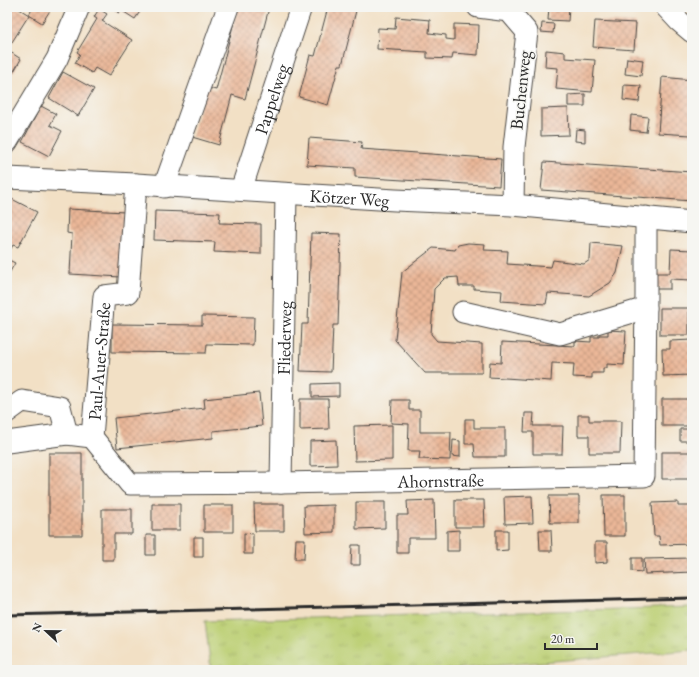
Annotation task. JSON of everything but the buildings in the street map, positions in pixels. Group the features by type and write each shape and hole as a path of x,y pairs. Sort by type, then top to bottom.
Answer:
{"street":[{"path":"7,142 57,59 79,7"},
{"path":"164,186 228,7"},
{"name":"Pappelweg","path":"241,190 301,7"},
{"name":"Buchenweg","path":"478,7 509,11 527,32 514,147 512,205"},
{"path":"666,7 692,32"},
{"name":"Kötzer Weg","path":"7,178 512,205 692,222"},
{"name":"Paul-Auer-Straße","path":"7,442 67,434 92,437 104,296 128,292 136,184"},
{"name":"Fliederweg","path":"281,483 286,194"},
{"name":"Ahornstraße","path":"92,437 130,484 281,483 644,476 646,217"},
{"path":"462,312 560,334 646,308"},
{"name":"Paul-Auer-Straße","path":"7,412 22,401 60,407 67,434"}],"green space":[{"path":"692,607 692,650 440,670 211,670 205,621"}],"railway":[{"path":"7,615 692,598"}]}
